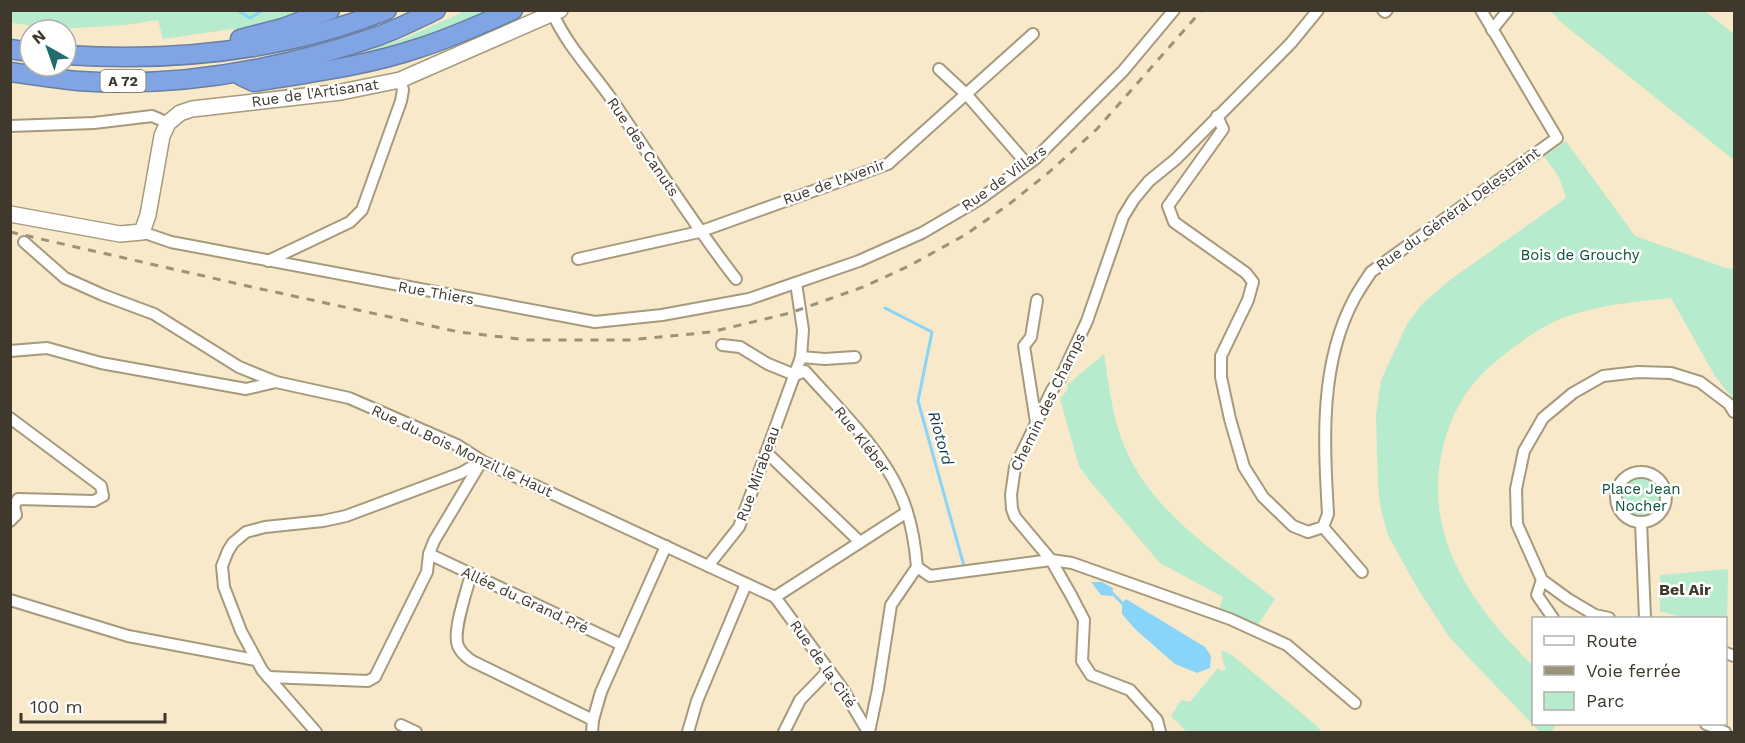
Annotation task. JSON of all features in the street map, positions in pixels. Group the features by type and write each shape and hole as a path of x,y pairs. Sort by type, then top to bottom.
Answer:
{"highway":[{"path":"209,54 233,40 283,28 330,10"},
{"name":"A 72","path":"78,56 121,58 209,54 288,41 356,22 387,10"},
{"name":"A 72","path":"10,72 90,81 149,81 237,74 321,54 380,35 436,10"},
{"path":"237,74 254,82 348,67 418,49 467,31 513,10"}],"street":[{"name":"Rue de Villars","path":"859,261 922,233 980,199 1035,159 1123,71 1174,10"},
{"name":"Chemin des Champs","path":"1160,732 1157,720 1130,690 1091,675 1082,661 1084,620 1051,560 1020,525 1012,509 1012,481 1015,467 1052,390 1060,380 1087,321 1123,217 1134,199 1149,181 1176,159 1291,43 1318,10"},
{"path":"1481,10 1492,30 1508,10"},
{"name":"Rue de l'Artisanat","path":"168,123 180,113 192,109 341,92 400,81 557,12"},
{"name":"Rue des Canuts","path":"557,12 568,43 609,95 699,232 735,279"},
{"name":"Rue du Général Delestraint","path":"1323,527 1328,514 1324,419 1327,388 1336,346 1354,299 1371,272 1557,138 1492,30"},
{"name":"Rue de l'Avenir","path":"578,259 699,232 888,164 1034,34"},
{"path":"939,69 967,95 1027,164"},
{"path":"268,261 350,222 362,210 401,101 403,90 400,81"},
{"path":"10,126 94,123 152,116 168,123 160,145 148,215 142,232"},
{"path":"1217,116 1223,129 1168,206 1174,222 1246,273 1253,282 1248,300 1221,356 1221,377 1244,468 1263,497 1293,526 1308,532 1323,527 1362,572"},
{"name":"Rue Thiers","path":"10,214 120,234 142,232 171,243 595,322 662,315 748,299 859,261"},
{"name":"Rue du Bois Monzil le Haut","path":"24,242 65,278 154,314 239,367 276,382 349,398 457,445 482,461 775,597"},
{"name":"Rue Mirabeau","path":"708,566 739,526 801,357 803,330 796,283"},
{"path":"1036,300 1031,337 1024,346 1036,423"},
{"path":"722,345 740,347 768,364 795,375"},
{"path":"10,351 47,348 100,363 246,389 276,382"},
{"path":"801,357 825,359 855,357"},
{"name":"Rue Kléber","path":"795,375 805,371 878,454 899,489 907,512 917,567"},
{"path":"1603,617 1594,615 1542,580 1516,524 1516,489 1524,451 1543,418 1559,403 1603,376 1638,372 1671,373 1700,382 1729,405 1734,412"},
{"path":"10,418 100,486 103,496 94,501 18,498 14,506 16,516 10,521"},
{"path":"766,452 860,542"},
{"path":"268,677 369,681 375,677 427,572 434,541 482,461"},
{"path":"316,732 268,677 241,631 224,587 222,566 233,543 246,532 265,527 323,521 346,516 461,473 482,461"},
{"path":"1645,472 1660,481 1666,496 1662,511 1656,517 1641,522 1626,517 1616,497 1624,480 1637,473 1645,472"},
{"path":"775,597 907,512"},
{"path":"1641,522 1645,617"},
{"path":"592,732 601,692 666,546"},
{"name":"Allée du Grand Pré","path":"429,555 622,645"},
{"path":"868,732 878,689 891,605 917,567 930,576 1051,560 1072,563 1230,619 1287,645 1355,703"},
{"path":"471,574 456,636 464,655 593,720"},
{"path":"1542,580 1537,596 1552,617"},
{"path":"688,732 697,702 746,584"},
{"name":"Rue de la Cité","path":"775,597 842,688 868,732"},
{"path":"10,600 128,636 256,660"},
{"path":"784,732 800,700 829,670"},
{"path":"402,725 416,732"},
{"path":"1710,725 1725,732"}],"green space":[{"path":"11,10 308,11 281,22 163,39 158,20 78,28 78,18 18,18 18,24 11,23"},
{"path":"465,11 503,11 437,37 348,58 410,36"},
{"path":"1550,11 1705,11 1734,34 1734,160 1557,19"},
{"name":"Bois de Grouchy","path":"1566,141 1635,236 1734,269 1734,400 1715,376 1671,298 1607,306 1555,321 1504,354 1475,382 1460,404 1445,439 1438,478 1438,498 1445,536 1451,554 1470,590 1506,638 1532,665 1532,724 1450,638 1416,586 1388,535 1381,510 1378,486 1376,415 1381,380 1407,324 1422,304 1450,280 1566,198 1559,177 1544,156"},
{"path":"1104,354 1117,425 1125,448 1153,494 1190,532 1275,599 1257,626 1219,610 1223,597 1160,563 1079,466 1060,399 1068,389 1067,385"},
{"name":"Place Jean Nocher","path":"1641,478 1649,479 1655,484 1660,490 1660,506 1655,512 1649,517 1641,518 1633,517 1627,512 1622,506 1621,498 1622,490 1627,484 1633,479"},
{"path":"1728,569 1727,631 1727,617 1682,617 1660,611 1660,575"},
{"path":"1221,650 1232,655 1318,727 1321,732 1187,732 1171,716 1181,700 1190,702 1218,668 1222,671 1226,669"},
{"name":"Bois de Grouchy","path":"1533,725 1556,725 1551,732 1540,732"}],"water":[{"path":"1091,582 1102,582 1113,588 1112,596 1101,595"},
{"path":"1126,599 1205,647 1211,656 1210,668 1197,673 1175,664 1135,629 1122,614 1122,603"}],"waterway":[{"path":"237,10 250,18 263,10"},
{"name":"Riotord","path":"885,308 932,332 918,401 964,566"},
{"path":"1112,593 1122,603"}],"railway":[{"path":"10,232 459,332 528,340 629,340 711,332 790,313 863,287 909,266 965,235 1048,173 1097,129 1202,10"}],"district":[{"name":"Bel Air","path":"1685,589"}]}
